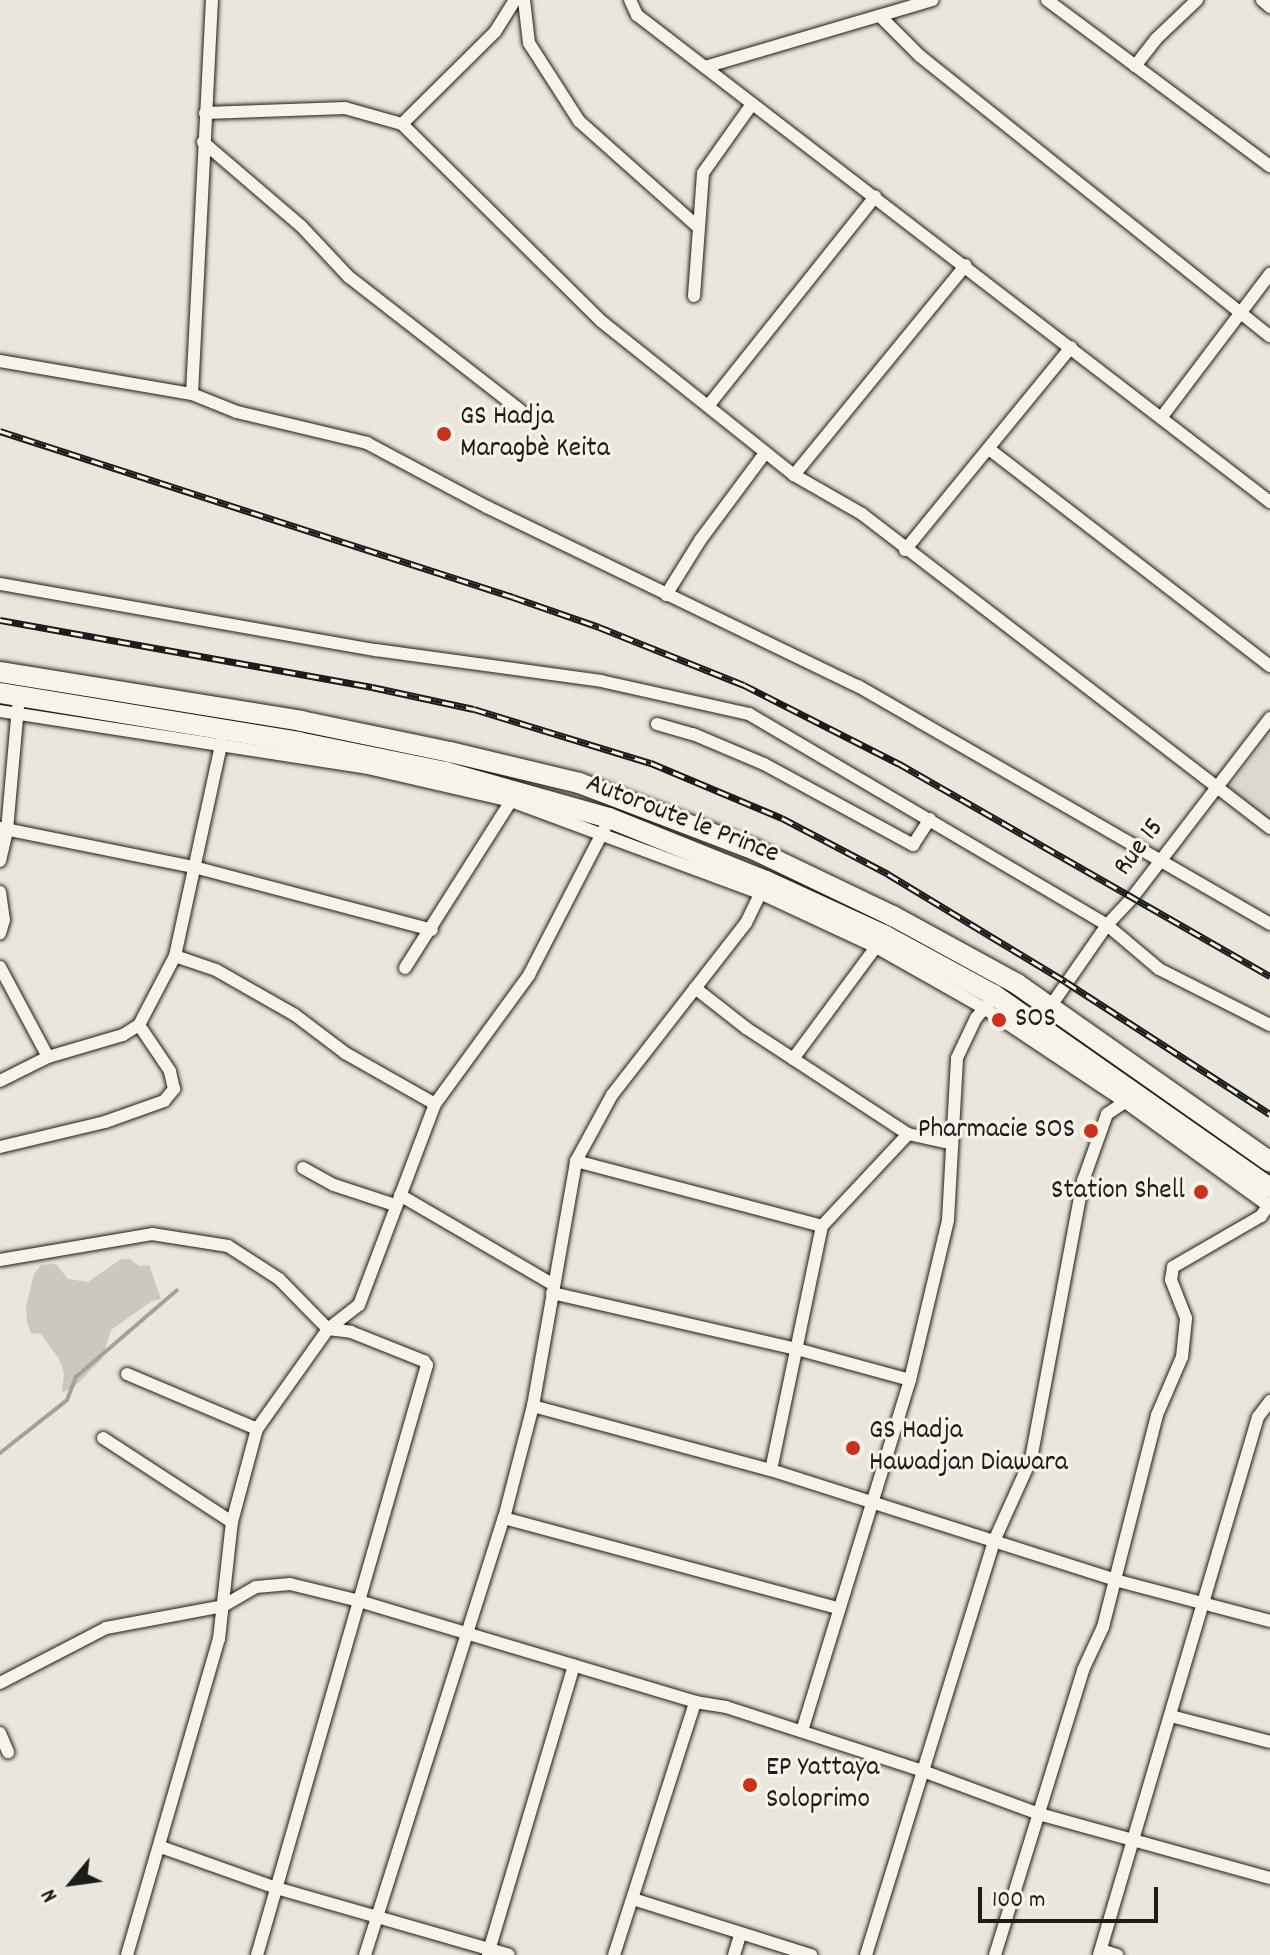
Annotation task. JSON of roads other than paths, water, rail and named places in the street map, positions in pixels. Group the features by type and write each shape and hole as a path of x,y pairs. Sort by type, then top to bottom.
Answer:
{"main road":[{"name":"Autoroute le Prince","path":"0,672 301,721 579,783 755,850 907,924 1017,984 1270,1162"},
{"name":"Autoroute le Prince","path":"12,701 223,738 446,772 606,826 884,935 1128,1095 1270,1201"}],"street":[{"path":"192,394 212,0"},
{"path":"402,124 495,32 515,0"},
{"path":"524,0 529,43 579,121 697,226"},
{"path":"705,67 932,0"},
{"path":"1047,0 1270,166"},
{"path":"1135,66 1156,39 1197,0"},
{"path":"1262,0 1270,7"},
{"path":"632,1 637,15 966,265 1270,502"},
{"path":"881,17 920,56 1270,336"},
{"path":"694,296 703,173 752,104"},
{"path":"205,113 345,108 402,124 601,321 794,475 862,514 1270,828"},
{"path":"203,142 302,227 349,277 521,411"},
{"path":"708,406 875,197"},
{"path":"794,475 966,265"},
{"path":"1161,418 1270,274"},
{"path":"905,550 1071,347"},
{"path":"0,361 192,394 237,412 367,443 487,507 858,686 1270,924"},
{"path":"989,449 1270,666"},
{"path":"666,595 701,539 765,453"},
{"path":"0,584 376,650 601,681 749,714 1107,925 1159,969 1270,1025"},
{"path":"0,711 12,701"},
{"path":"0,861 12,701"},
{"name":"Rue 15","path":"1050,1007 1107,925 1270,718"},
{"path":"657,724 693,734 764,764 913,845 930,819"},
{"path":"0,1081 48,1057 123,1035 139,1025 175,956 223,738 368,768 606,826 529,975 435,1104 359,1305 328,1329 257,1429 232,1522 219,1639 161,1847 127,1955"},
{"path":"405,968 432,930 511,801"},
{"path":"4,829 194,867 432,930"},
{"path":"365,1955 465,1632 504,1518 533,1406 576,1161 612,1095 746,923 763,887 989,1002 957,1058 948,1220 910,1380 837,1608 802,1731"},
{"path":"0,892 4,920 0,933"},
{"path":"793,1059 876,947"},
{"path":"175,956 216,970 295,1015 345,1053 435,1104"},
{"path":"0,967 48,1057"},
{"path":"695,988 793,1059 908,1134 950,1143"},
{"path":"0,1147 105,1122 164,1101 174,1089 170,1071 139,1025"},
{"path":"866,1955 920,1770 994,1541 1031,1459 1083,1181 1107,1114 1128,1095"},
{"path":"771,1470 822,1226 908,1134"},
{"path":"576,1161 822,1226"},
{"path":"303,1168 334,1185 398,1200 553,1289 910,1380"},
{"path":"995,1955 1030,1832 1039,1814 1083,1670 1103,1627 1157,1415 1182,1357 1186,1318 1171,1280 1173,1267 1261,1216 1270,1201"},
{"path":"0,1260 152,1234 228,1246 279,1279 328,1329 351,1332 424,1361 427,1365 257,1955"},
{"path":"127,1374 257,1429"},
{"path":"1117,1955 1100,1953 1204,1601 1270,1401"},
{"path":"533,1406 771,1470 1115,1580 1204,1601 1270,1621"},
{"path":"103,1438 232,1522"},
{"path":"504,1518 837,1608"},
{"path":"0,1683 106,1628 223,1606 256,1587 290,1584 359,1601 695,1702 726,1707 920,1770 1039,1814 1270,1878"},
{"path":"488,1952 574,1666"},
{"path":"614,1955 695,1702"},
{"path":"1171,1716 1270,1742"},
{"path":"0,1733 8,1752"},
{"path":"161,1847 276,1888 488,1952 509,1955"},
{"path":"633,1899 811,1955"},
{"path":"734,1955 740,1935"}],"waterway":[{"path":"0,1453 67,1400 76,1377 177,1290"}],"railway":[{"path":"0,431 513,597 599,627 744,685 898,763 1270,976"},
{"path":"0,620 372,687 474,709 651,763 782,818 888,874 1066,982 1270,1114"}],"place":[{"name":"GS Hadja Maragbè Keita","path":"444,434"},
{"name":"SOS","path":"999,1020"},
{"name":"Pharmacie SOS","path":"1091,1131"},
{"name":"Station Shell","path":"1201,1192"},
{"name":"GS Hadja Hawadjan Diawara","path":"853,1448"},
{"name":"EP Yattaya Soloprimo","path":"750,1785"}]}
